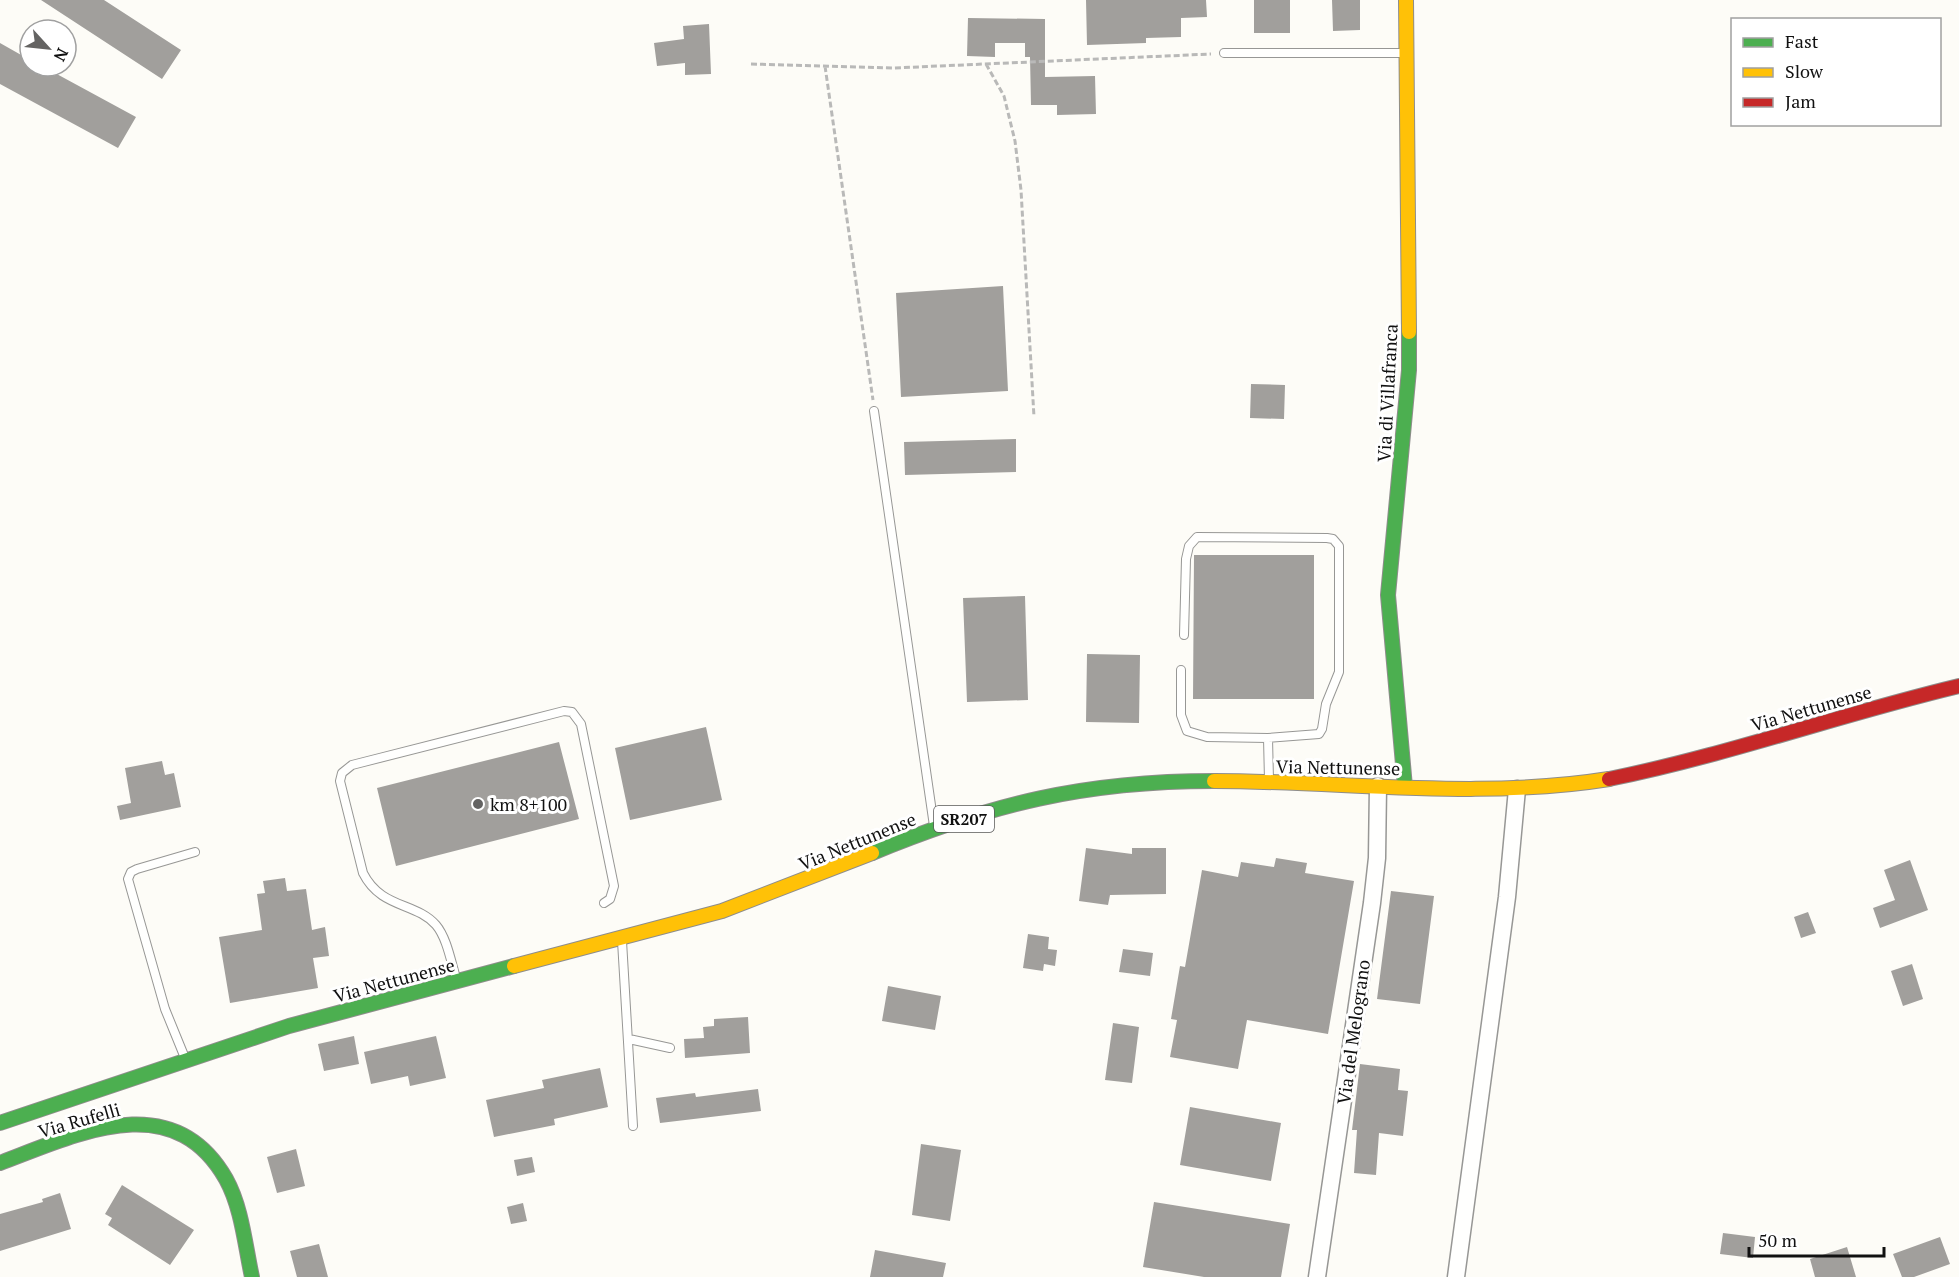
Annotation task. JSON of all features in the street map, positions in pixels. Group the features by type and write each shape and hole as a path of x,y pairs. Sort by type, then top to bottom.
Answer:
{"main road":[{"name":"Via di Villafranca","path":"1405,787 1388,595 1409,370 1406,0"},
{"name":"Via Nettunense","path":"0,1123 290,1026 740,905 934,829 1008,805 1082,789 1180,782 1517,789 1603,781 1651,772 1959,686"},
{"name":"Via Rufelli","path":"0,1163 117,1125 153,1124 179,1131 203,1147 226,1181 235,1204 252,1277"}],"street":[{"name":"Via del Melograno","path":"1317,1277 1372,903 1377,858 1378,786"},
{"path":"1456,1277 1508,888 1517,789"}],"lane":[{"path":"1224,53 1407,53"},
{"path":"874,411 934,829"},
{"path":"1181,670 1182,721 1187,731 1207,737 1315,736 1322,729 1326,704 1339,672 1340,551 1336,541 1327,538 1197,537 1188,546 1186,559 1184,635"},
{"path":"457,981 443,937 436,925 384,897 370,885 363,873 340,781 342,773 352,765 564,711 572,712 581,724 614,886 610,898 604,903"},
{"path":"1268,738 1269,783"},
{"path":"186,1061 165,1009 128,879 131,872 137,869 195,852"},
{"path":"622,938 633,1126"},
{"path":"628,1040 670,1048"}],"path":[{"path":"751,64 894,68 1224,53"},
{"path":"986,64 1004,96 1015,141 1021,190 1034,417"},
{"path":"825,66 874,411"}],"building":[{"path":"41,0 104,0 181,50 162,79 78,24 78,18 69,18"},
{"path":"1086,0 1206,0 1207,17 1181,18 1181,37 1146,38 1146,43 1087,45"},
{"path":"1254,0 1290,0 1290,33 1254,33"},
{"path":"1332,0 1360,0 1360,30 1333,31"},
{"path":"968,18 1045,19 1045,77 1095,76 1096,114 1057,115 1057,105 1031,105 1030,57 1025,57 1025,43 995,43 995,57 967,56"},
{"path":"709,24 711,74 685,75 685,63 657,66 654,43 684,39 683,26"},
{"path":"0,43 18,53 18,78 64,78 136,117 118,148 0,84"},
{"path":"1003,286 1008,391 901,397 896,293"},
{"path":"1251,384 1285,385 1284,419 1250,418"},
{"path":"1016,439 1016,472 905,475 904,442"},
{"path":"1194,555 1314,555 1314,699 1193,699"},
{"path":"1025,596 1028,700 967,702 963,598"},
{"path":"1087,654 1140,655 1139,723 1086,722"},
{"path":"706,727 722,800 630,820 615,748"},
{"name":"km 8+100","path":"559,742 579,819 396,866 377,788"},
{"path":"162,761 165,775 174,773 181,807 120,820 117,806 131,803 125,768"},
{"path":"1086,848 1132,854 1132,848 1166,848 1166,894 1110,895 1108,905 1079,901"},
{"path":"1276,858 1307,863 1305,873 1354,881 1328,1034 1247,1020 1238,1069 1170,1057 1177,1020 1171,1019 1180,966 1185,967 1202,870 1238,877 1241,862 1274,867"},
{"path":"1910,860 1928,910 1880,928 1873,908 1895,900 1884,870"},
{"path":"285,878 287,891 306,889 312,930 325,927 329,956 313,958 318,988 230,1003 219,937 262,930 257,894 265,893 263,881"},
{"path":"1391,891 1434,896 1420,1004 1377,999"},
{"path":"1808,912 1816,933 1801,938 1794,917"},
{"path":"1028,934 1049,937 1048,949 1057,950 1055,966 1044,964 1043,971 1023,968"},
{"path":"1123,949 1153,953 1150,976 1119,972"},
{"path":"1912,964 1923,999 1903,1006 1891,971"},
{"path":"888,986 941,996 935,1030 882,1021"},
{"path":"748,1017 750,1053 685,1058 684,1039 704,1038 703,1027 714,1026 714,1019"},
{"path":"1113,1023 1139,1027 1132,1083 1105,1080"},
{"path":"354,1036 359,1064 324,1071 318,1044"},
{"path":"436,1036 446,1078 410,1086 408,1076 371,1084 364,1052"},
{"path":"1360,1064 1400,1069 1398,1090 1408,1091 1403,1136 1379,1133 1376,1175 1354,1173 1357,1130 1352,1130"},
{"path":"600,1068 608,1107 554,1119 555,1125 494,1137 486,1100 544,1088 542,1080"},
{"path":"758,1089 761,1111 660,1123 656,1098 695,1093 696,1097"},
{"path":"1190,1107 1281,1123 1271,1181 1180,1165"},
{"path":"921,1144 961,1150 950,1221 912,1215"},
{"path":"296,1149 305,1186 277,1193 267,1157"},
{"path":"532,1157 535,1172 517,1176 514,1160"},
{"path":"122,1185 194,1230 170,1265 108,1225 112,1218 105,1214"},
{"path":"60,1193 71,1229 0,1251 0,1214 43,1202 42,1199"},
{"path":"1154,1202 1290,1224 1281,1277 1204,1277 1143,1267"},
{"path":"523,1203 527,1221 511,1224 507,1207"},
{"path":"1723,1233 1755,1237 1753,1258 1720,1254"},
{"path":"1940,1237 1950,1264 1914,1277 1902,1277 1893,1254"},
{"path":"319,1244 328,1277 297,1277 290,1251"},
{"path":"1847,1247 1856,1277 1815,1277 1810,1259"},
{"path":"875,1250 946,1263 943,1277 870,1277"}],"traffic: fast":[{"path":"1405,787 1388,595 1409,370 1409,332"},
{"path":"872,853 957,821 1039,799 1122,785 1214,781"},
{"path":"0,1123 289,1026 514,966"},
{"path":"0,1163 60,1140 122,1125 152,1125 179,1133 204,1150 226,1179 236,1202 252,1277"}],"traffic: slow":[{"path":"1406,0 1409,332"},
{"path":"1214,781 1461,789 1560,785 1609,779"},
{"path":"514,966 722,911 872,853"}],"traffic: jam":[{"path":"1609,779 1697,758 1959,686"}],"place":[{"name":"km 8+100","path":"478,804"}]}
